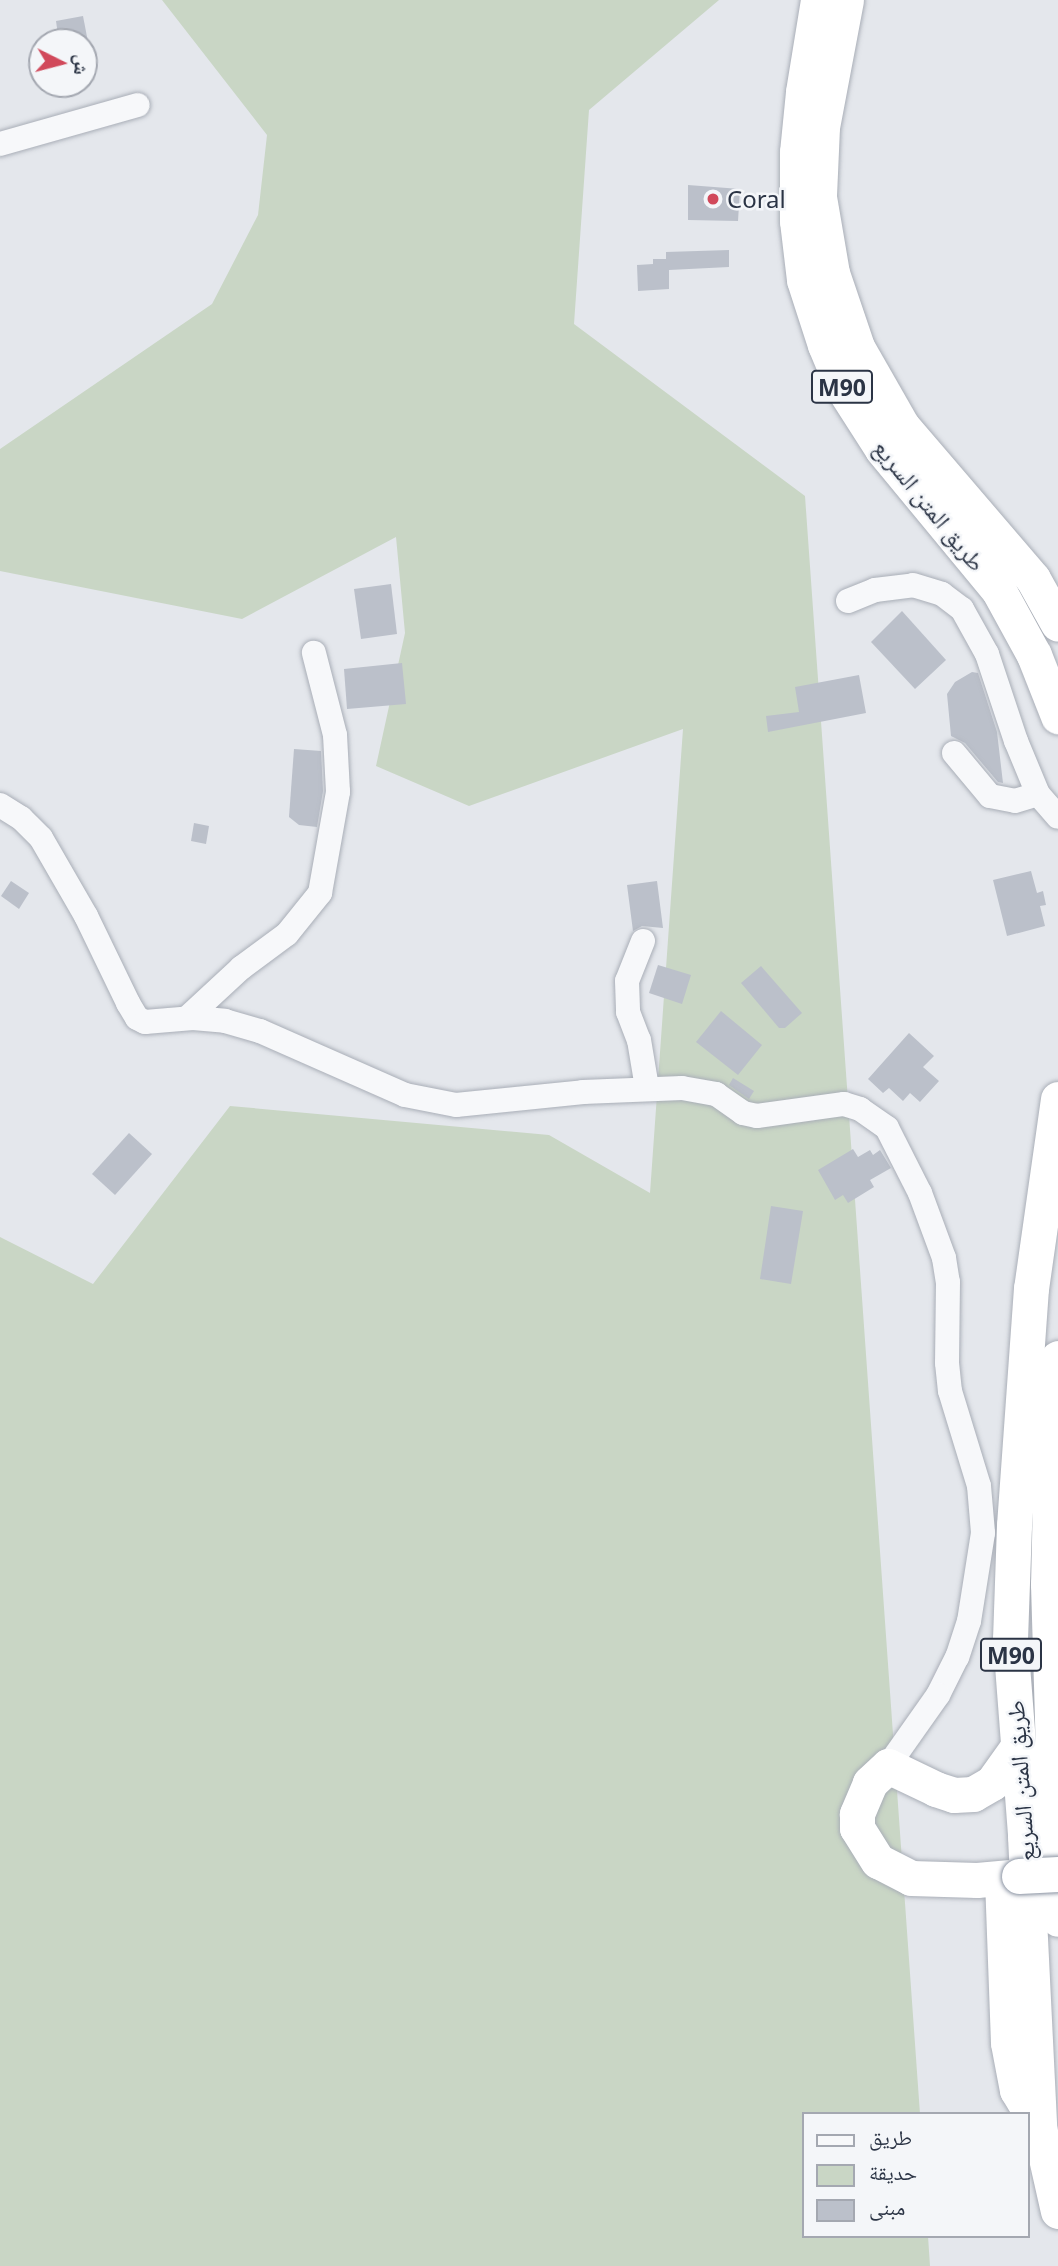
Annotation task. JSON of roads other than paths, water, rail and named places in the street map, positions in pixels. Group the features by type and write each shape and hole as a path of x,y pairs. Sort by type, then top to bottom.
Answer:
{"highway":[{"name":"طريق المتن السريع","path":"818,0 800,116 797,221 804,280 825,345 843,388 882,449 999,591 1034,655 1058,716"},
{"name":"طريق المتن السريع","path":"846,0 822,127 819,197 832,273 852,335 902,426 1033,579 1058,624"},
{"name":"طريق المتن السريع","path":"1058,1099 1031,1288 1014,1525 1010,1639 1025,1836 1039,2127 1058,2211"},
{"name":"طريق المتن السريع","path":"1058,1358 1051,1454 1048,1584 1058,1919"},
{"path":"1017,1748 992,1783 973,1794 954,1795 887,1766 870,1783 857,1814 858,1828 878,1860 911,1878 1010,1878 1058,1874"},
{"path":"1010,1878 1009,2052 1017,2090 1039,2127"}],"street":[{"path":"0,144 138,105"},
{"path":"848,601 874,590 913,585 942,594 962,609 987,654 1016,741 1038,794 1058,817"},
{"path":"187,1018 233,975 287,934 320,893 338,792 335,735 314,653"},
{"path":"954,753 990,796 1016,801 1038,794"},
{"path":"0,806 21,818 41,838 86,916 137,1018 154,1023 187,1018 225,1021 260,1031 405,1095 456,1105 647,1088 704,1091 743,1113 757,1116 844,1104 860,1109 887,1128 920,1194 939,1241 948,1282 947,1363 950,1391 979,1486 983,1533 969,1621 957,1657 938,1695 887,1766"},
{"path":"643,941 627,981 628,1012 639,1040 647,1088"}],"place":[{"name":"Coral","path":"713,199"}]}
